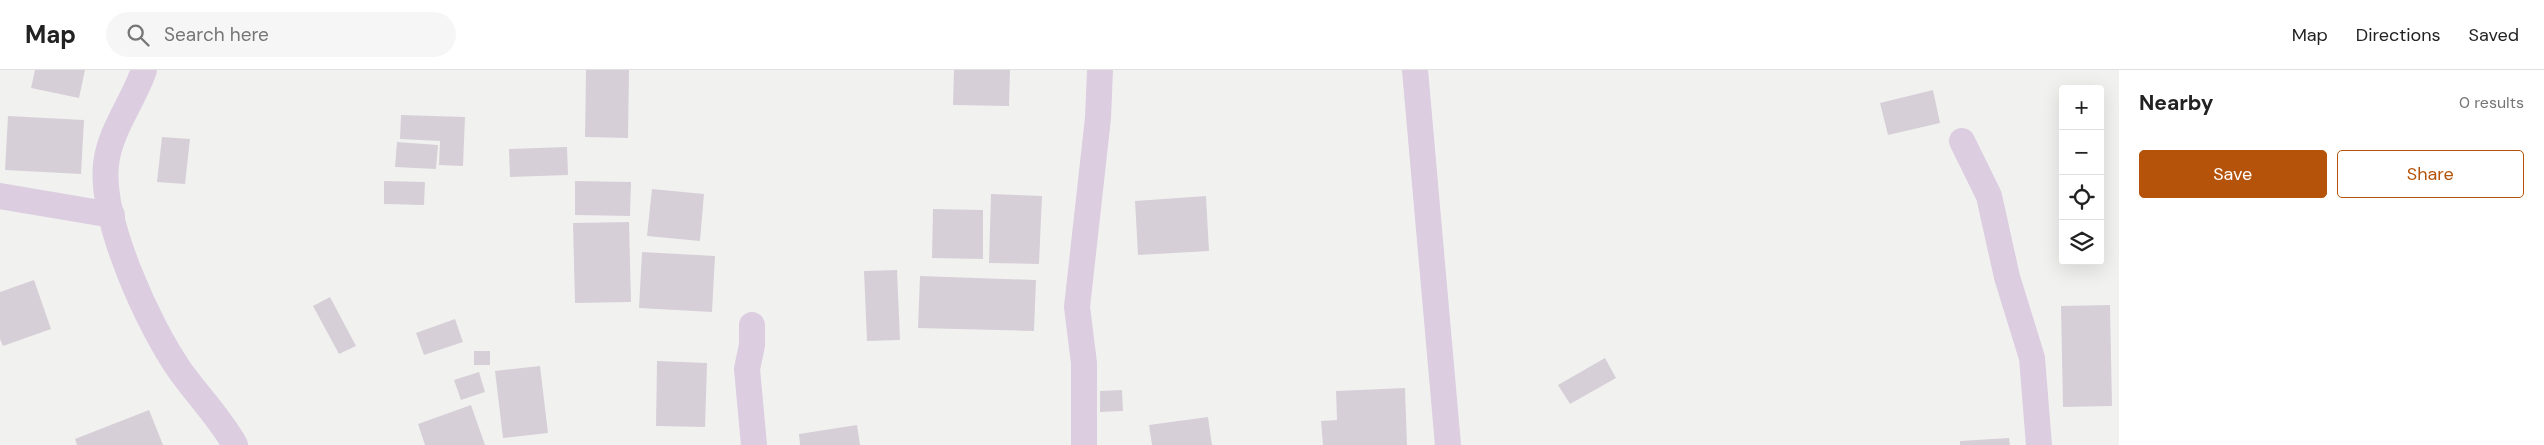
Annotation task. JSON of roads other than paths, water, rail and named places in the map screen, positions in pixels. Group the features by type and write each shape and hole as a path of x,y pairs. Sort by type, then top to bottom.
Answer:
{"street":[{"path":"144,70 111,140 106,165 106,190 112,215 130,276 154,324 180,370 223,423 235,445"},
{"path":"1084,445 1084,363 1077,307 1098,118 1100,70"},
{"path":"1415,70 1448,445"},
{"path":"1962,141 1989,196 2007,277 2032,358 2039,445"},
{"path":"0,196 112,215"},
{"path":"752,325 752,345 747,368 754,445"}]}
